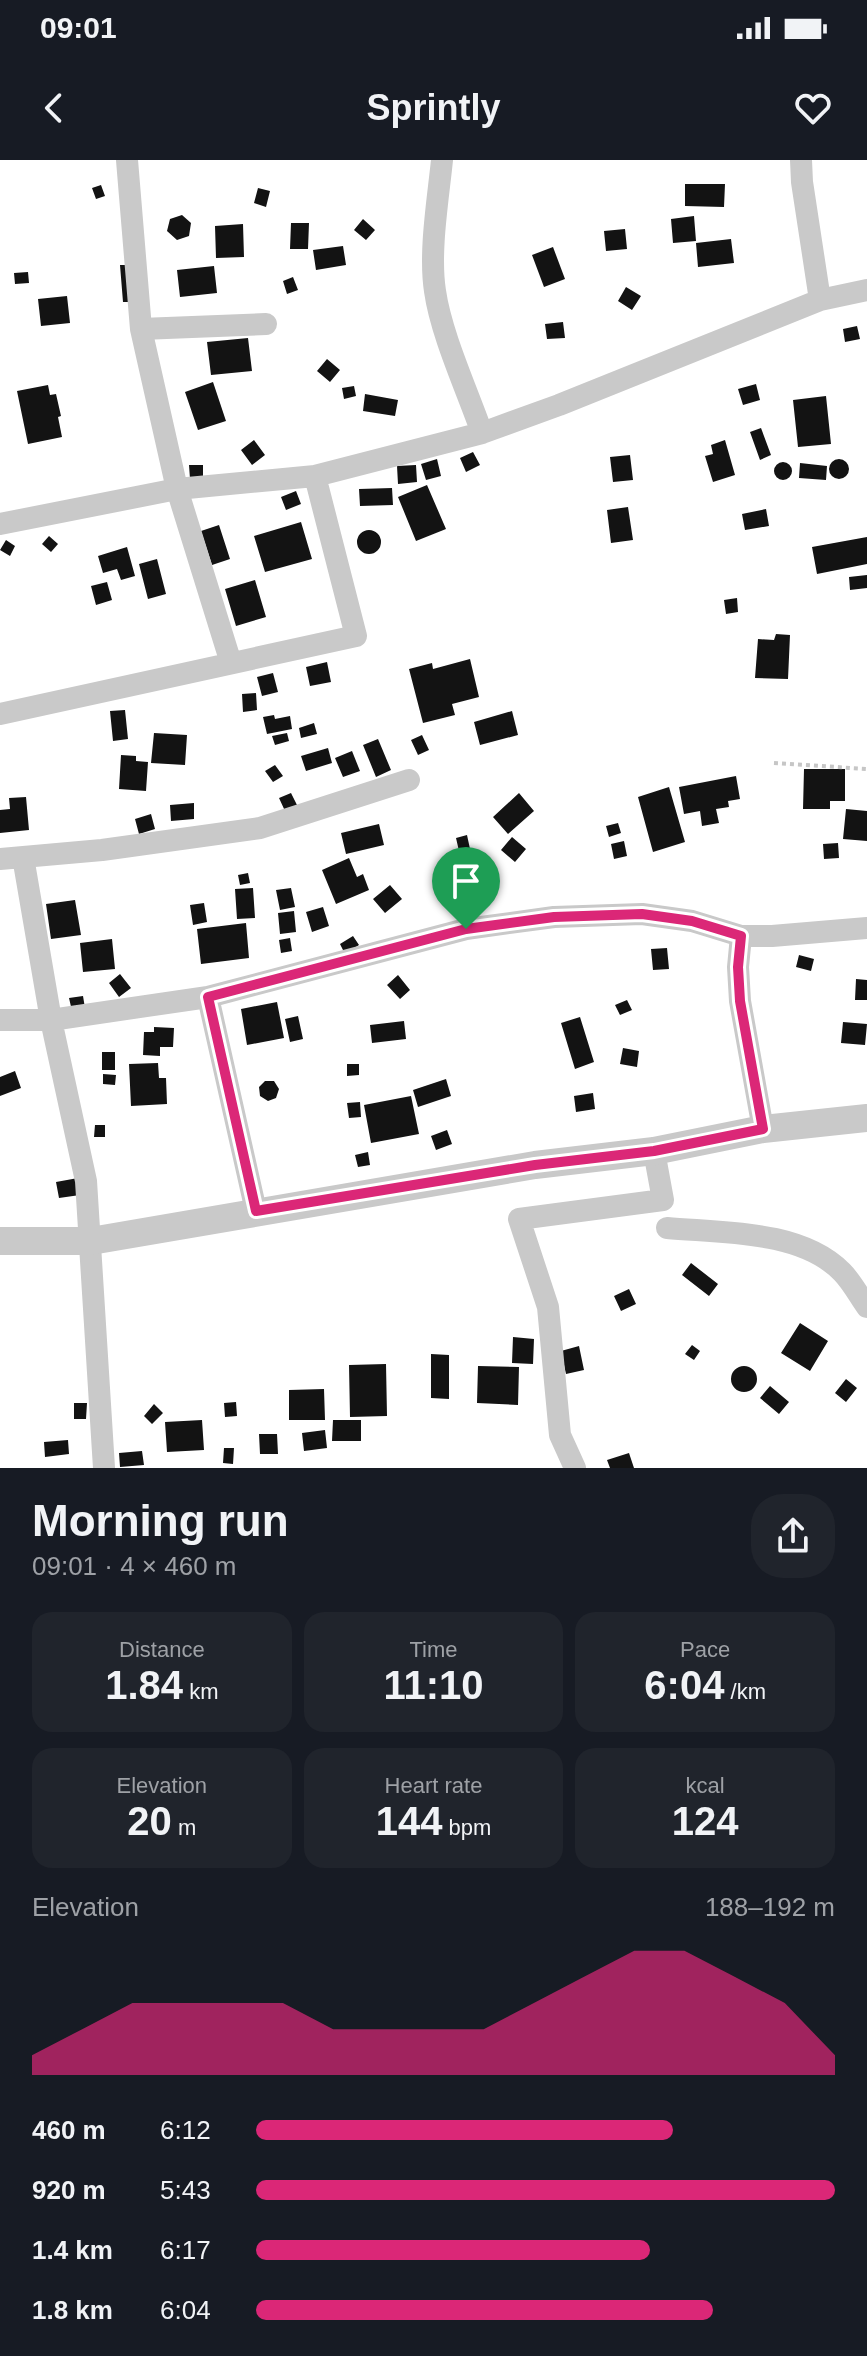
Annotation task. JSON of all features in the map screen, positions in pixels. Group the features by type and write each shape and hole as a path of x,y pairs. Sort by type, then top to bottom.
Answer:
{"street":[{"path":"127,160 141,329 177,489 231,663"},
{"path":"442,160 434,245 435,290 445,329 482,433"},
{"path":"801,160 820,300"},
{"path":"0,524 177,489 315,476 482,433 820,300 867,290"},
{"path":"141,329 266,324"},
{"path":"0,714 356,636 315,476"},
{"path":"104,1468 86,1181 11,858 102,850 260,828 409,780"},
{"path":"0,1020 51,1020 208,997 466,929 554,917 642,914 692,921 741,936 867,928"},
{"path":"741,936 738,967 740,1001 763,1129"},
{"path":"208,997 256,1211"},
{"path":"0,1241 91,1241 535,1165 654,1151 763,1129 867,1118"},
{"path":"575,1468 560,1435 548,1307 519,1219 663,1200 654,1151"},
{"path":"667,1228 786,1240 817,1252 843,1272 867,1307"}],"path":[{"path":"774,763 867,769"}],"building":[{"path":"685,184 725,184 724,207 685,206"},
{"path":"101,185 105,196 96,199 92,188"},
{"path":"258,188 270,191 266,207 254,203"},
{"path":"182,215 191,223 189,236 177,240 167,231 170,219"},
{"path":"694,216 696,241 673,243 671,219"},
{"path":"363,219 375,230 366,240 354,230"},
{"path":"291,223 309,223 308,249 290,249"},
{"path":"243,224 244,257 216,258 215,226"},
{"path":"625,229 627,249 606,251 604,231"},
{"path":"731,239 734,263 698,267 696,243"},
{"path":"343,246 346,265 316,270 313,250"},
{"path":"553,247 565,279 544,287 532,255"},
{"path":"120,265 130,265 133,302 123,302"},
{"path":"214,266 217,293 180,297 177,270"},
{"path":"28,272 29,283 15,284 14,273"},
{"path":"293,277 298,290 287,294 283,281"},
{"path":"626,287 641,296 632,310 618,301"},
{"path":"67,296 70,323 41,326 38,299"},
{"path":"563,322 565,338 547,339 545,324"},
{"path":"857,326 860,339 845,342 843,329"},
{"path":"248,338 252,371 211,375 207,342"},
{"path":"327,359 340,370 330,382 317,371"},
{"path":"213,382 226,421 198,430 185,392"},
{"path":"756,384 760,400 743,405 738,389"},
{"path":"48,385 50,395 56,394 62,437 28,444 17,391"},
{"path":"354,386 356,396 344,399 342,388"},
{"path":"365,394 398,400 395,416 363,411"},
{"path":"826,396 831,444 798,447 793,400"},
{"path":"761,428 771,455 760,460 750,432"},
{"path":"254,440 265,455 252,465 241,450"},
{"path":"725,440 735,475 713,482 705,456 713,454 711,445"},
{"path":"473,452 480,465 466,472 460,458"},
{"path":"630,455 633,480 613,482 610,457"},
{"path":"437,459 441,476 426,480 421,464"},
{"path":"835,459 843,459 849,469 843,479 835,479 829,473 829,465"},
{"path":"779,462 787,462 792,471 790,478 779,480 774,475 774,467"},
{"path":"800,463 827,466 826,480 799,478"},
{"path":"189,465 203,465 203,478 190,479"},
{"path":"416,465 417,482 398,484 397,466"},
{"path":"427,485 446,529 416,541 398,497"},
{"path":"392,488 393,505 360,506 359,489"},
{"path":"296,491 301,504 286,510 281,497"},
{"path":"628,507 633,540 611,543 607,510"},
{"path":"766,509 769,526 745,530 742,514"},
{"path":"301,522 312,559 265,572 254,536"},
{"path":"219,525 230,559 212,565 201,531"},
{"path":"369,530 380,537 381,542 374,553 369,554 358,547 357,542 364,531"},
{"path":"49,536 58,544 51,552 42,544"},
{"path":"867,537 867,564 817,574 812,547"},
{"path":"6,540 15,546 10,556 0,550"},
{"path":"127,547 135,576 121,580 117,569 103,573 98,556"},
{"path":"157,559 166,594 148,599 139,564"},
{"path":"867,575 867,588 850,590 849,577"},
{"path":"255,580 266,617 236,626 225,589"},
{"path":"107,582 112,600 96,605 91,586"},
{"path":"737,598 738,612 726,614 724,600"},
{"path":"776,634 790,635 788,679 755,678 758,639 774,640"},
{"path":"470,659 479,697 452,704 455,715 423,723 409,669 432,663 433,669"},
{"path":"327,662 331,682 310,686 306,667"},
{"path":"273,673 278,692 262,696 257,677"},
{"path":"256,693 257,710 243,712 242,694"},
{"path":"125,710 128,739 113,741 110,711"},
{"path":"512,711 518,735 480,745 474,722"},
{"path":"274,715 275,719 290,716 292,729 267,734 263,717"},
{"path":"314,723 317,734 301,738 299,728"},
{"path":"154,733 187,735 185,765 151,763"},
{"path":"287,733 289,741 275,745 272,736"},
{"path":"422,735 429,750 418,755 411,740"},
{"path":"378,739 391,770 376,777 363,745"},
{"path":"328,748 332,763 306,771 301,756"},
{"path":"352,751 360,771 343,777 335,758"},
{"path":"121,755 136,756 136,761 148,762 146,791 119,789"},
{"path":"275,765 283,776 273,782 265,771"},
{"path":"804,769 845,769 845,801 830,801 830,809 803,809"},
{"path":"736,776 740,799 728,801 729,807 716,809 719,823 702,826 700,811 684,814 679,787"},
{"path":"669,787 685,842 653,852 638,797"},
{"path":"291,793 297,805 285,811 279,798"},
{"path":"519,793 534,811 508,834 493,817"},
{"path":"26,797 29,830 0,833 0,810 10,809 9,798"},
{"path":"194,803 194,819 171,821 170,805"},
{"path":"846,809 867,811 867,841 843,839"},
{"path":"151,814 155,829 139,834 135,819"},
{"path":"618,823 621,833 609,837 606,826"},
{"path":"379,824 384,845 346,854 341,833"},
{"path":"467,835 470,849 459,851 456,838"},
{"path":"512,837 526,849 515,862 501,850"},
{"path":"624,841 627,856 614,859 611,844"},
{"path":"838,843 839,858 824,859 823,844"},
{"path":"349,858 357,877 363,874 369,890 336,904 322,870"},
{"path":"248,873 250,883 240,885 238,875"},
{"path":"390,885 402,899 385,913 373,899"},
{"path":"253,888 255,918 237,919 235,889"},
{"path":"291,888 295,907 280,910 276,890"},
{"path":"480,888 492,888 492,898 480,898"},
{"path":"75,900 81,935 51,939 46,904"},
{"path":"204,903 207,922 193,925 190,905"},
{"path":"323,907 329,926 312,932 306,912"},
{"path":"294,911 296,932 280,934 278,913"},
{"path":"246,923 249,958 201,964 197,929"},
{"path":"353,936 359,945 345,954 340,944"},
{"path":"290,938 292,951 281,953 279,940"},
{"path":"112,939 115,969 83,972 80,943"},
{"path":"667,948 669,969 653,970 651,949"},
{"path":"799,955 814,959 811,971 796,967"},
{"path":"120,974 131,988 119,997 109,983"},
{"path":"398,975 410,990 400,999 387,985"},
{"path":"856,979 867,980 867,1000 855,1000"},
{"path":"83,996 85,1008 72,1011 69,998"},
{"path":"627,1000 632,1010 620,1015 615,1005"},
{"path":"277,1002 284,1038 247,1045 241,1009"},
{"path":"298,1016 303,1039 290,1042 285,1019"},
{"path":"580,1017 594,1062 575,1069 561,1023"},
{"path":"404,1021 406,1039 372,1043 370,1025"},
{"path":"843,1022 867,1024 865,1045 841,1043"},
{"path":"154,1027 174,1028 173,1047 160,1047 160,1056 143,1055 144,1032 154,1032"},
{"path":"623,1048 639,1051 637,1067 620,1064"},
{"path":"102,1052 115,1052 115,1070 102,1070"},
{"path":"158,1063 159,1078 166,1078 167,1104 131,1106 129,1064"},
{"path":"347,1064 359,1064 359,1075 347,1076"},
{"path":"15,1071 21,1088 0,1096 0,1077"},
{"path":"103,1074 116,1075 115,1085 103,1084"},
{"path":"446,1079 451,1096 418,1107 413,1090"},
{"path":"265,1081 274,1081 279,1089 276,1098 268,1101 260,1096 259,1087"},
{"path":"593,1093 595,1109 576,1112 574,1096"},
{"path":"411,1096 419,1134 371,1143 364,1105"},
{"path":"360,1102 361,1117 349,1118 347,1103"},
{"path":"95,1125 105,1125 105,1137 94,1137"},
{"path":"447,1130 452,1144 436,1150 431,1136"},
{"path":"368,1152 370,1165 358,1167 355,1155"},
{"path":"78,1178 80,1195 59,1198 56,1182"},
{"path":"691,1263 718,1284 709,1296 682,1275"},
{"path":"629,1289 636,1304 621,1311 614,1296"},
{"path":"800,1323 828,1341 810,1371 781,1353"},
{"path":"513,1337 534,1339 533,1364 512,1363"},
{"path":"692,1345 700,1351 694,1360 685,1354"},
{"path":"579,1346 584,1370 566,1374 561,1351"},
{"path":"431,1354 449,1355 449,1399 431,1398"},
{"path":"386,1364 387,1416 350,1417 349,1365"},
{"path":"478,1366 519,1367 518,1405 477,1403"},
{"path":"744,1366 753,1370 757,1379 753,1388 744,1392 735,1388 731,1379 735,1370"},
{"path":"846,1379 857,1388 846,1402 835,1393"},
{"path":"770,1386 789,1402 779,1414 760,1398"},
{"path":"324,1389 325,1420 289,1420 289,1390"},
{"path":"236,1402 237,1416 225,1417 224,1403"},
{"path":"74,1403 87,1403 86,1419 74,1419"},
{"path":"154,1404 163,1413 152,1424 144,1416"},
{"path":"202,1420 204,1450 167,1452 165,1422"},
{"path":"333,1420 361,1420 361,1441 332,1441"},
{"path":"325,1430 327,1448 304,1451 302,1433"},
{"path":"259,1434 277,1434 278,1454 260,1454"},
{"path":"68,1440 69,1454 45,1457 44,1442"},
{"path":"224,1448 234,1448 233,1464 223,1463"},
{"path":"142,1451 144,1465 120,1467 119,1453"},
{"path":"629,1453 634,1468 610,1468 607,1460"}],"route":[{"path":"642,914 692,921 741,936 738,967 740,1001 763,1129 654,1151 535,1165 256,1211 208,997 466,929 554,917 642,914"}]}
